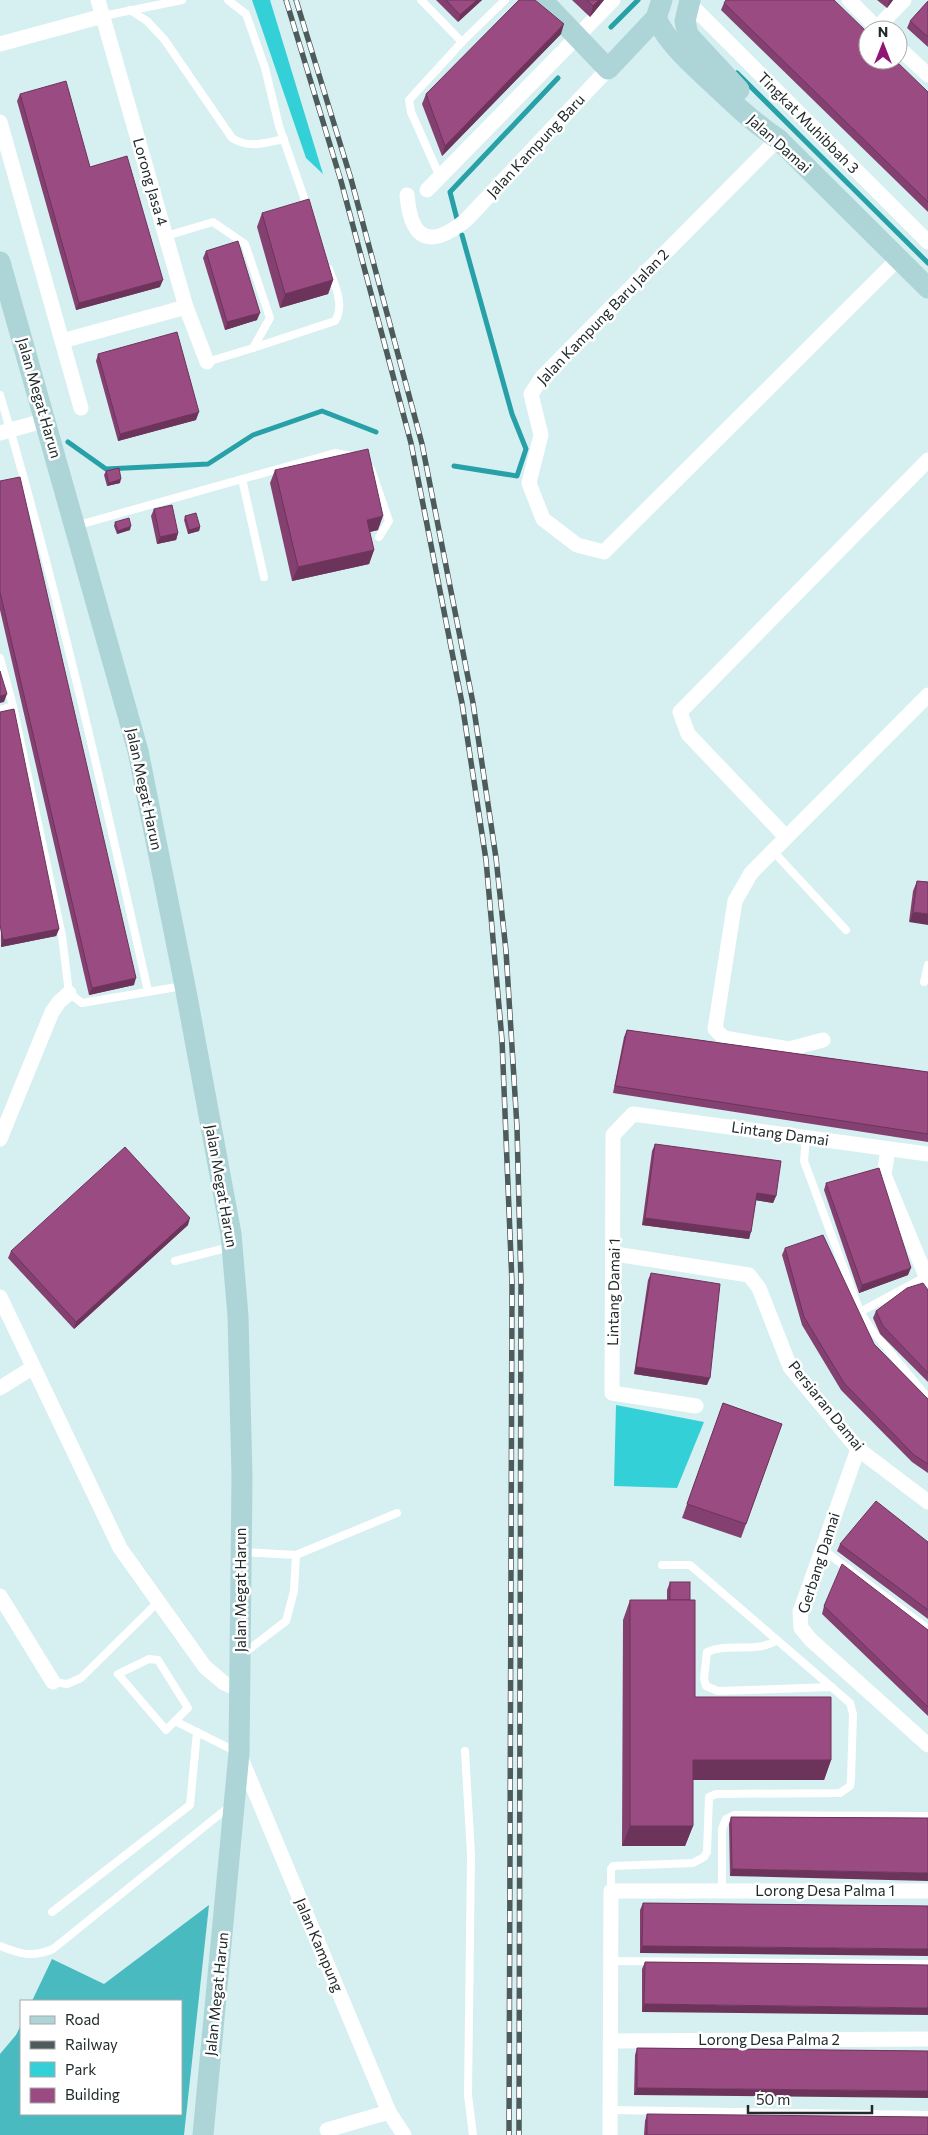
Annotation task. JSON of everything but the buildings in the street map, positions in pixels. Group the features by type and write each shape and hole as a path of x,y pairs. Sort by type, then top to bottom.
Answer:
{"street":[{"name":"Lorong Jasa 4","path":"98,0 186,307 207,362"},
{"path":"542,0 608,69"},
{"path":"427,190 613,0"},
{"path":"849,0 869,20"},
{"path":"886,20 904,0"},
{"path":"689,2 685,21 688,35 762,115 778,139"},
{"name":"Tingkat Muhibbah 3","path":"689,2 928,242"},
{"name":"Jalan Damai","path":"659,9 671,42 684,56 758,126 778,139 928,288"},
{"name":"Jalan Kampung Baru","path":"407,196 409,217 413,227 420,234 430,236 451,231 466,220 608,69 659,9"},
{"path":"0,44 103,16"},
{"path":"908,56 928,75"},
{"path":"0,122 6,164 62,341 81,408"},
{"name":"Jalan Kampung Baru Jalan 2","path":"778,139 543,376 530,394 541,435 529,483 543,519 577,545 604,552 898,259"},
{"name":"Jalan Megat Harun","path":"0,262 138,751 185,986 232,1247 238,1316 241,1552 239,1753 203,2135"},
{"path":"62,341 186,307"},
{"path":"5,431 46,420"},
{"path":"786,837 688,734 680,712 928,460"},
{"path":"823,1040 789,1049 724,1038 716,1029 735,901 751,873 928,694"},
{"path":"0,1139 52,1012 70,993"},
{"name":"Lintang Damai","path":"632,1114 928,1154"},
{"name":"Lintang Damai 1","path":"632,1114 613,1135 612,1393 696,1406"},
{"path":"888,1149 884,1175 926,1279"},
{"name":"Persiaran Damai","path":"614,1254 749,1274 759,1288 790,1367 858,1449 928,1502"},
{"path":"0,1297 32,1368 120,1548 205,1667 224,1683 240,1690"},
{"path":"0,1388 32,1368"},
{"name":"Gerbang Damai","path":"858,1449 800,1612 800,1628 811,1640 928,1744"},
{"path":"0,1596 53,1682"},
{"name":"Jalan Kampung","path":"239,1753 389,2112 404,2135"},
{"path":"610,2135 611,1891"},
{"name":"Lorong Desa Palma 1","path":"611,1891 928,1891"},
{"name":"Lorong Desa Palma 2","path":"611,2040 928,2039"},
{"path":"328,2130 389,2112"}],"lane":[{"path":"103,16 182,0"},
{"path":"228,0 246,14 265,68 284,139 312,220"},
{"path":"421,0 462,42"},
{"path":"440,177 411,112 409,100 462,42 505,0"},
{"path":"130,10 147,20 161,34 232,138 242,144 251,145 284,139"},
{"path":"166,236 213,222 245,244 270,318 253,348"},
{"path":"207,362 335,321 340,313 339,298 328,264"},
{"path":"0,395 5,431 85,716 148,991"},
{"path":"76,526 335,453 361,460"},
{"path":"369,463 388,521 379,537"},
{"path":"242,479 264,576"},
{"path":"0,658 13,706 62,936 70,993 74,999 82,1003 185,986"},
{"path":"0,710 13,706"},
{"path":"774,851 846,930"},
{"path":"924,982 928,965"},
{"path":"806,1138 804,1161 860,1312 876,1336 928,1398"},
{"path":"174,1261 232,1247"},
{"path":"860,1312 926,1279"},
{"path":"241,1552 296,1555 397,1513"},
{"path":"822,1549 928,1629"},
{"path":"241,1655 286,1621 294,1591 296,1555"},
{"path":"611,1891 611,1869 613,1866 693,1863 704,1857 707,1852 707,1802 709,1797 716,1794 840,1793 846,1790 851,1779 852,1709 850,1703 690,1565 662,1565"},
{"path":"53,1682 67,1684 81,1678 158,1602"},
{"path":"777,1640 761,1648 721,1648 707,1652 704,1679 706,1686 718,1691 832,1687"},
{"path":"149,1659 158,1660 188,1708 175,1721 166,1730 118,1674 149,1659"},
{"path":"175,1721 239,1753"},
{"path":"52,1912 190,1805 197,1732"},
{"path":"465,1751 471,1855 468,2095 473,2135"},
{"path":"0,1946 25,1955 39,1955 52,1949 234,1802"},
{"path":"722,1891 722,1829 726,1819 734,1815 928,1816"},
{"path":"611,1961 928,1964"},
{"path":"610,2110 928,2115"}],"green space":[{"path":"252,0 270,0 323,174 306,158"},
{"path":"616,1405 704,1422 677,1488 614,1486"}],"shaded area":[{"path":"209,1905 184,2135 0,2135 0,2054 16,2035 20,2027 20,2115 182,2115 182,2000 32,2000 52,1959 104,1984"}],"waterway":[{"path":"611,27 638,0"},
{"path":"737,73 928,263"},
{"path":"457,219 450,192 558,78"},
{"path":"454,466 517,476 526,449 512,414 462,235"},
{"path":"68,442 106,469 208,464 253,435 322,411 376,432"}],"railway":[{"path":"286,0 341,181 411,443 462,703 486,860 502,1040 512,1283 509,2135"},
{"path":"296,0 351,179 422,444 473,703 496,858 506,951 517,1127 521,1283 519,2135"}]}
